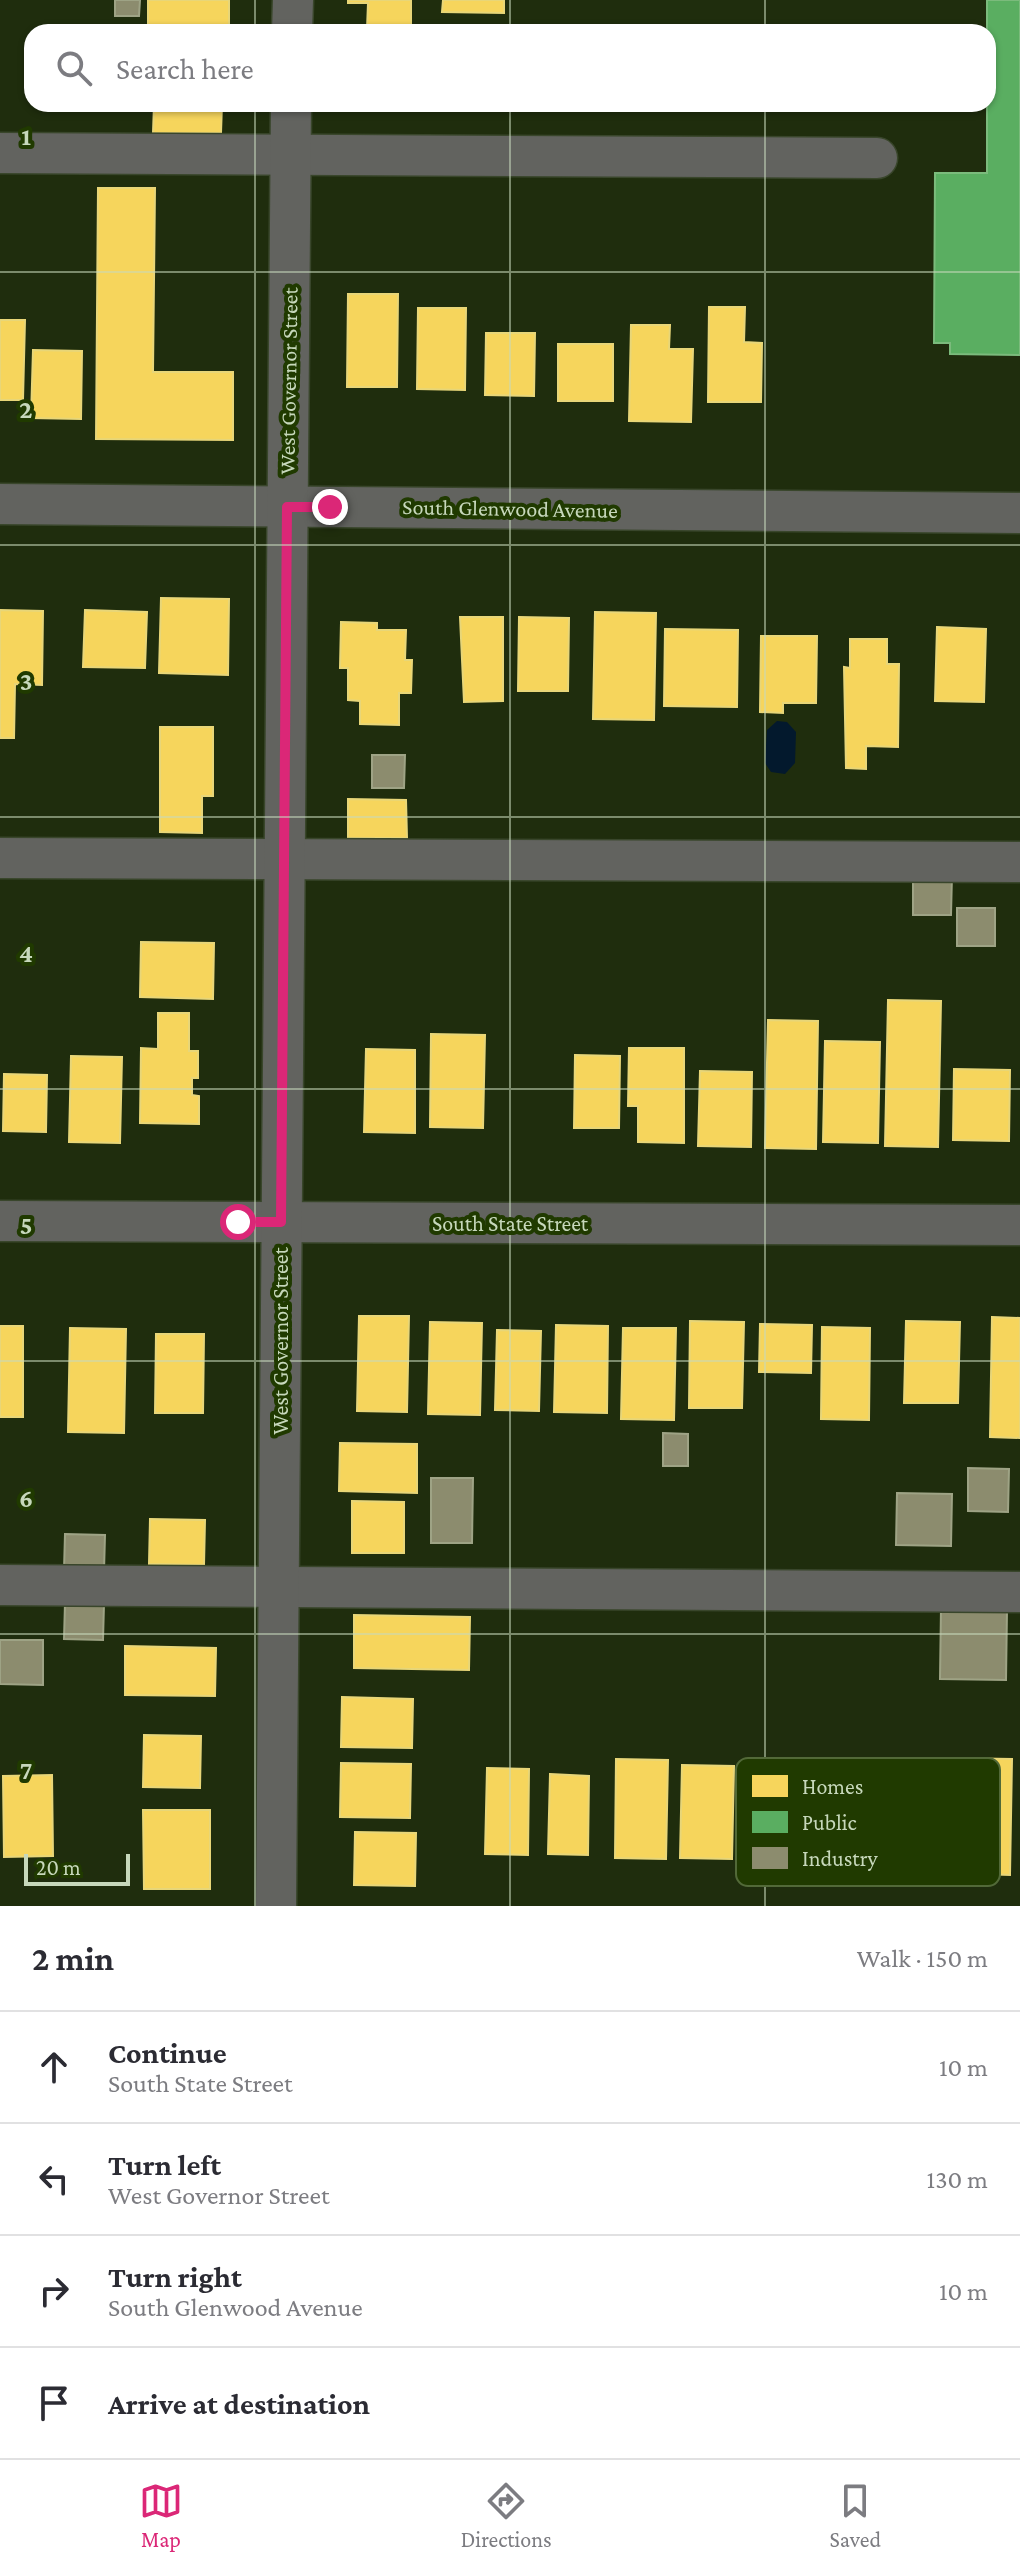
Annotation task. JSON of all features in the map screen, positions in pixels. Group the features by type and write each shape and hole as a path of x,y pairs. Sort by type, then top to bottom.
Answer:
{"street":[{"path":"292,24 293,0"},
{"name":"West Governor Street","path":"276,1906 291,112"},
{"path":"0,153 877,158"},
{"name":"South Glenwood Avenue","path":"0,504 1020,513"},
{"path":"0,858 1020,862"},
{"name":"South State Street","path":"0,1221 1020,1225"},
{"path":"0,1585 1020,1592"}],"water":[{"path":"777,721 787,722 796,732 795,763 785,774 771,772 765,763 767,730"}],"building: Homes":[{"path":"148,0 229,0 229,24 148,24"},
{"path":"348,0 411,0 411,24 367,24 368,3 348,3"},
{"path":"443,0 504,0 504,13 442,12"},
{"path":"154,112 222,112 221,133 153,133"},
{"path":"98,188 155,188 153,372 233,372 233,440 96,439"},
{"path":"348,294 398,294 397,387 347,387"},
{"path":"709,307 745,307 744,342 762,343 761,402 708,402"},
{"path":"418,308 466,308 465,390 417,389"},
{"path":"0,320 25,320 23,400 0,400"},
{"path":"631,325 670,325 669,349 693,349 691,422 629,421"},
{"path":"486,333 535,333 534,396 485,395"},
{"path":"558,344 613,344 613,401 558,401"},
{"path":"33,350 82,351 81,419 31,418"},
{"path":"161,598 229,599 228,675 159,673"},
{"path":"0,610 43,611 42,685 15,684 14,738 0,738"},
{"path":"85,610 147,612 145,668 83,667"},
{"path":"595,612 656,613 654,720 593,719"},
{"path":"460,617 503,617 503,701 464,702"},
{"path":"519,617 569,618 568,691 518,691"},
{"path":"341,622 377,623 377,630 406,630 405,660 412,660 411,693 399,693 399,725 360,724 360,701 348,700 348,668 340,668"},
{"path":"937,627 986,629 984,702 935,701"},
{"path":"665,629 738,630 737,707 664,706"},
{"path":"761,636 817,636 816,703 783,703 783,713 760,712"},
{"path":"850,639 887,639 887,664 899,664 898,747 866,746 866,769 846,768 844,667 850,668"},
{"path":"160,727 213,727 213,796 202,796 202,833 160,832"},
{"path":"348,799 406,800 407,838 348,838"},
{"path":"141,942 214,943 213,999 140,997"},
{"path":"888,1000 941,1001 938,1147 885,1146"},
{"path":"158,1013 189,1013 189,1051 198,1051 198,1078 192,1078 192,1095 199,1096 199,1124 140,1123 141,1048 158,1049"},
{"path":"768,1020 818,1021 816,1149 765,1148"},
{"path":"431,1034 485,1035 483,1128 430,1127"},
{"path":"825,1041 880,1042 878,1143 823,1142"},
{"path":"629,1048 684,1048 684,1143 638,1142 638,1106 628,1106"},
{"path":"366,1049 415,1050 415,1133 364,1132"},
{"path":"575,1055 620,1056 619,1128 574,1128"},
{"path":"71,1056 122,1057 120,1143 69,1142"},
{"path":"954,1069 1010,1070 1009,1141 953,1140"},
{"path":"700,1071 752,1072 751,1147 698,1146"},
{"path":"4,1074 47,1075 46,1132 3,1131"},
{"path":"359,1316 409,1316 407,1412 357,1411"},
{"path":"992,1317 1020,1318 1020,1438 990,1437"},
{"path":"690,1321 744,1322 742,1408 689,1408"},
{"path":"906,1321 960,1322 958,1403 904,1403"},
{"path":"430,1322 482,1323 480,1415 428,1414"},
{"path":"760,1324 812,1325 811,1373 759,1372"},
{"path":"556,1325 608,1326 607,1413 554,1412"},
{"path":"0,1326 23,1326 23,1417 0,1417"},
{"path":"822,1327 870,1328 869,1420 821,1419"},
{"path":"70,1328 126,1329 124,1433 68,1432"},
{"path":"623,1328 676,1328 674,1420 621,1419"},
{"path":"497,1330 541,1331 539,1411 495,1410"},
{"path":"156,1334 204,1334 203,1413 155,1413"},
{"path":"340,1443 417,1444 417,1493 339,1491"},
{"path":"352,1501 404,1502 404,1553 352,1553"},
{"path":"150,1519 205,1520 204,1565 149,1564"},
{"path":"354,1615 470,1617 469,1670 354,1668"},
{"path":"125,1646 216,1648 215,1696 125,1695"},
{"path":"342,1697 413,1699 412,1748 341,1747"},
{"path":"144,1735 201,1736 200,1788 143,1787"},
{"path":"616,1759 668,1760 666,1859 615,1858"},
{"path":"1000,1759 1012,1759 1010,1875 1000,1875"},
{"path":"341,1763 411,1764 410,1818 340,1817"},
{"path":"682,1765 734,1766 732,1859 680,1858"},
{"path":"487,1768 529,1769 528,1855 485,1854"},
{"path":"550,1774 589,1776 588,1855 548,1854"},
{"path":"52,1775 53,1856 4,1857 3,1776"},
{"path":"143,1810 210,1810 210,1889 144,1889"},
{"path":"355,1832 416,1833 415,1886 354,1885"}],"building: Public":[{"path":"987,0 1020,0 1020,355 950,354 950,343 934,343 935,173 987,173 987,112 996,112 996,24 987,24"}],"building: Industry":[{"path":"115,0 140,0 139,16 115,16"},
{"path":"372,755 405,755 404,788 372,788"},
{"path":"913,875 952,875 951,915 913,915"},
{"path":"957,908 995,908 995,946 957,946"},
{"path":"663,1433 688,1434 688,1466 663,1466"},
{"path":"968,1468 1009,1469 1008,1512 968,1511"},
{"path":"431,1478 473,1478 472,1543 431,1543"},
{"path":"897,1493 952,1494 951,1546 896,1545"},
{"path":"65,1534 105,1535 104,1571 64,1570"},
{"path":"65,1603 104,1604 103,1640 64,1639"},
{"path":"941,1608 1007,1610 1006,1680 940,1679"},
{"path":"0,1640 43,1640 43,1685 0,1684"}],"route":[{"path":"238,1222 281,1222 287,507 330,507"}]}
